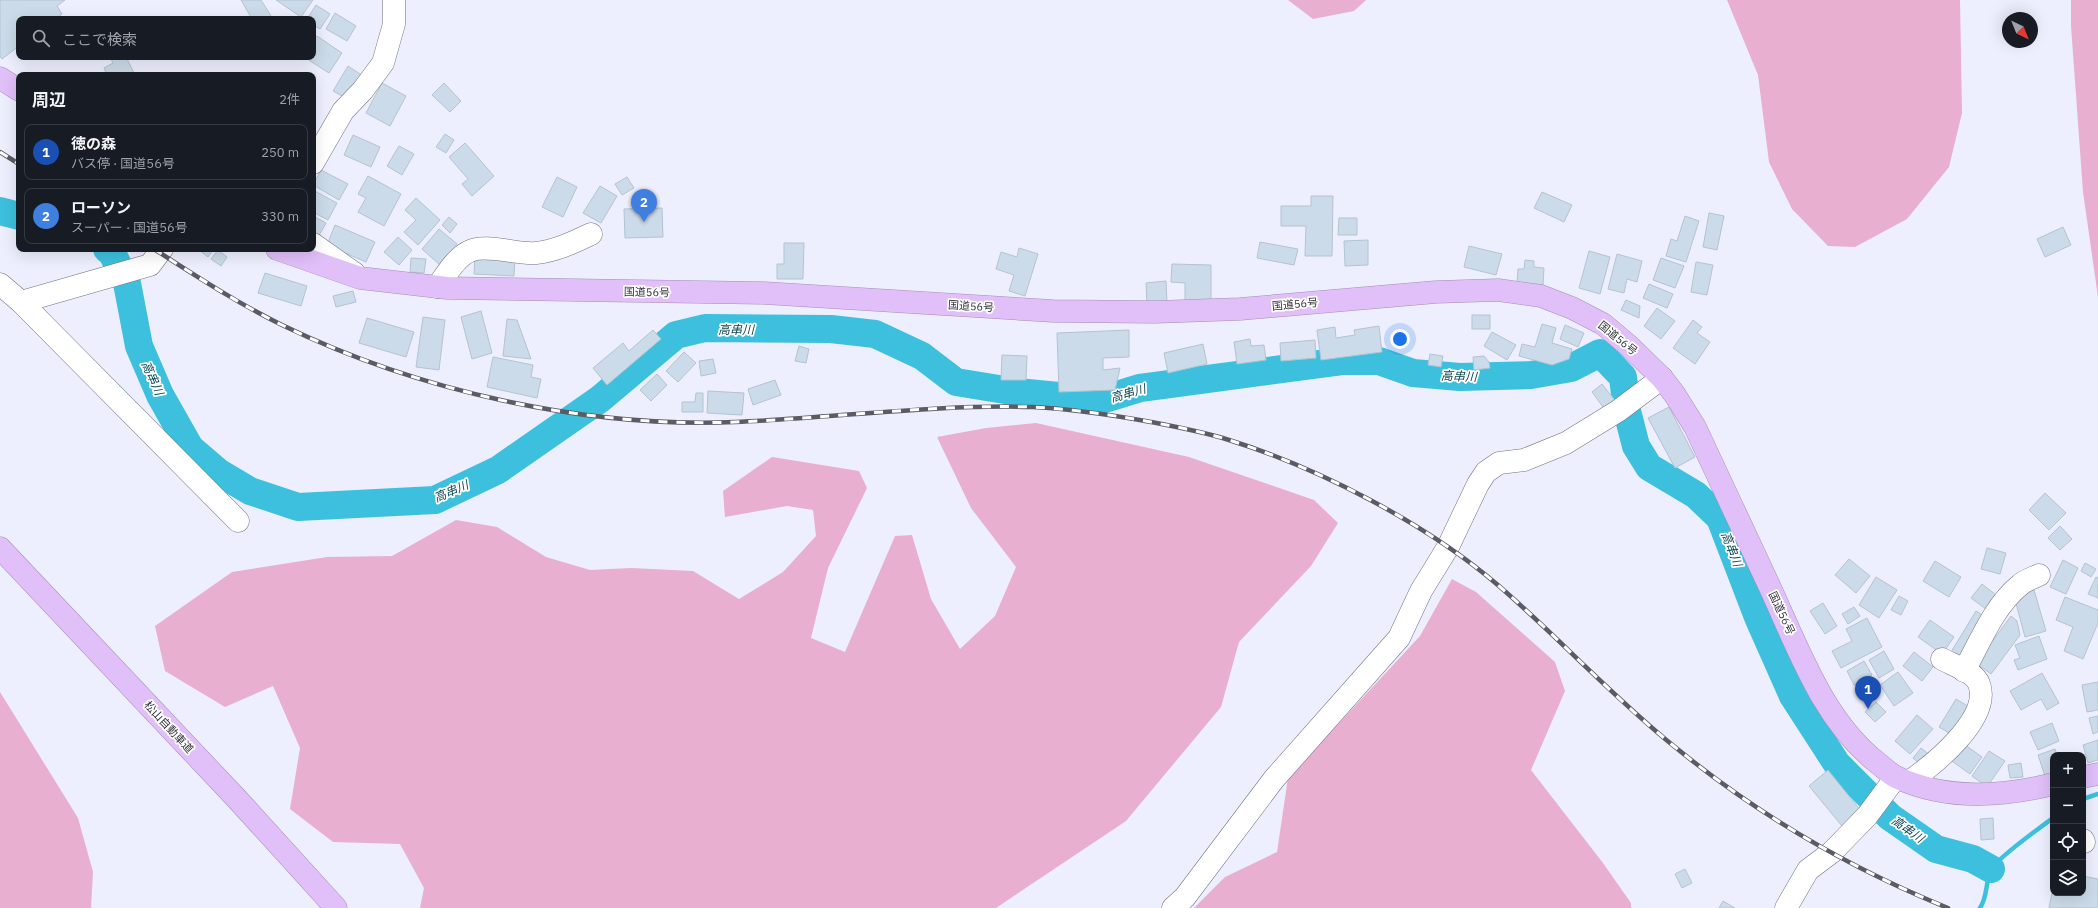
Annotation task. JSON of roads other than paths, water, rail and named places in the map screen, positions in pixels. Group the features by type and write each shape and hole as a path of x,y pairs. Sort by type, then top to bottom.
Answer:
{"highway":[{"path":"0,78 16,88"},
{"name":"国道56号","path":"286,252 360,278 437,287 502,290 764,293 1053,311 1147,312 1240,309 1436,292 1498,290 1541,296 1572,308 1603,324 1628,345 1662,378 1675,395 1695,427 1815,683 1845,732 1896,784 1921,786 1951,793 1986,795 2026,791 2050,785"},
{"name":"松山自動車道","path":"0,548 336,908"},
{"path":"2086,776 2098,774"}],"street":[{"path":"316,158 343,111 363,90 384,63 394,24 394,0"},
{"path":"437,287 460,258 470,250 485,249 536,253 564,246 591,234"},
{"path":"316,246 360,278"},
{"path":"21,302 150,265 160,252"},
{"path":"0,284 21,302 238,521"},
{"path":"1173,908 1184,896 1274,779 1399,638 1421,591 1448,547 1478,484 1486,472 1499,463 1524,460 1566,443 1618,411 1662,378"},
{"path":"1964,671 1996,614 2009,595 2021,584 2039,575"},
{"path":"1786,908 1808,870 1832,852 1896,784 1928,768 1959,739 1973,720 1980,702 1980,685 1973,676 1942,659"}],"waterway":[{"name":"高串川","path":"0,211 16,215"},
{"name":"高串川","path":"111,252 127,283 139,346 160,395 190,448 218,472 250,491 298,507 435,500 498,470 600,399 676,335 705,328 831,329 875,334 922,356 956,382 1017,392 1101,400 1140,388 1342,361 1379,361 1413,373 1460,377 1531,375 1571,368 1600,353 1623,377 1627,411 1636,446 1649,467 1696,495 1720,518 1758,617 1793,696 1837,764 1890,817 1936,849 1973,859 1991,869"},
{"name":"高串川","path":"2086,798 2098,794"},
{"name":"高串川","path":"1980,908 1983,903 1989,875 1994,865 2019,843 2050,820"}],"railway":[{"path":"0,152 16,162"},
{"path":"159,252 249,308 282,325 334,348 389,369 445,386 503,400 561,411 620,419 678,422 735,422 921,409 1033,407 1063,409 1161,424 1229,440 1263,452 1299,466 1371,500 1439,541 1499,586 1652,728 1706,772 1738,795 1805,838 1875,875 1948,908"}],"place":[{"name":"ローソン","path":"644,222"},
{"name":"徳の森","path":"1868,709"}]}
